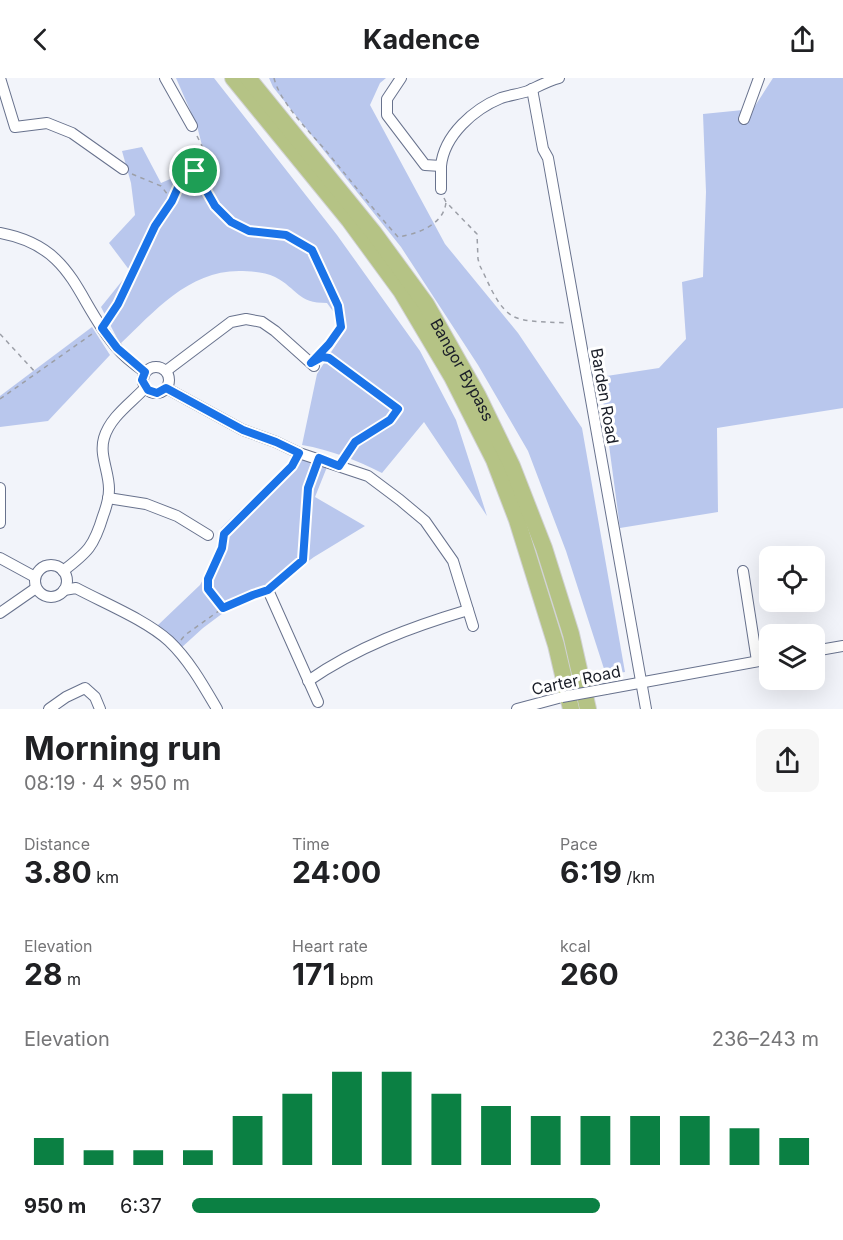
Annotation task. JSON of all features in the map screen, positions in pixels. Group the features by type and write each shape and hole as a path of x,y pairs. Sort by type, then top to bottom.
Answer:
{"main road":[{"name":"Bangor Bypass","path":"233,78 349,220 401,291 463,397 494,460 517,520 556,645 566,703"},
{"name":"Bangor Bypass","path":"248,78 374,233 426,304 478,396 512,466 544,548 571,634 588,709"}],"street":[{"path":"0,78 15,127 47,123 72,133 123,169"},
{"path":"165,78 192,126"},
{"path":"401,78 387,99 387,115 425,165 441,166"},
{"path":"441,189 441,166 444,151 451,138 473,116 498,99 559,78"},
{"path":"744,119 759,78"},
{"name":"Barden Road","path":"532,89 543,149 548,158 646,709"},
{"path":"0,233 11,235 46,251 57,260 70,274 102,328 117,348 145,372"},
{"path":"166,372 231,322 246,319 262,322 313,364"},
{"path":"157,367 166,372 169,380 166,388 154,393 145,388 142,380 145,372 157,367"},
{"path":"63,571 94,543 108,498 109,489 102,453 103,440 114,419 145,388"},
{"path":"166,388 243,430 299,453 368,476 425,520 453,561 473,626"},
{"path":"0,488 0,524"},
{"path":"108,498 146,504 177,516 208,535"},
{"path":"0,558 36,582 43,595 52,597 64,590 76,588 145,624 176,648 217,709"},
{"path":"0,613 36,582 41,568 50,565 63,571 66,580 64,590"},
{"path":"743,571 757,661"},
{"path":"268,590 318,702"},
{"path":"308,681 346,656 409,628 468,610"},
{"path":"825,649 843,646"},
{"name":"Carter Road","path":"517,709 566,703 606,689 757,661"},
{"path":"49,709 85,688 95,697 100,709"}],"path":[{"path":"274,78 277,90 291,109 366,202 398,237 415,234 429,227 445,208 446,202"},
{"path":"0,399 80,341 102,328 123,294 155,226 172,201 180,183 210,162 192,126"},
{"path":"123,169 161,186 172,201"},
{"path":"195,171 215,206 231,222 249,231 286,235 312,250 338,306 341,327 313,364"},
{"path":"441,189 446,202 477,234 480,266 506,311 512,317 521,319 568,323"},
{"path":"0,334 37,374"},
{"path":"313,364 322,357 329,358 398,409 390,420 355,442 339,466"},
{"path":"223,608 208,589 208,579 222,548 224,534 292,466 299,453"},
{"path":"176,648 185,635 223,608 268,590 303,560 308,488 319,458"}],"shaded area":[{"path":"176,78 214,78 337,235 420,351 456,420 487,516 424,422 382,473 343,456 302,445 317,374 346,329 327,303 303,298 275,277 262,273 239,271 204,278 188,286 159,307 120,344 101,307 130,271 109,243 135,215 131,183 122,151 142,147 161,183 189,171 205,157 197,126"},
{"path":"269,78 386,78 380,83 370,105 445,244 518,333 582,428 625,672 606,675 566,551 528,451 478,365 401,247 273,87"},
{"path":"773,78 843,78 843,408 717,428 718,512 620,528 600,377 659,368 686,339 682,282 703,277 706,192 703,114 753,109"},
{"path":"92,327 110,355 48,421 0,427 0,396"},
{"path":"298,458 327,467 315,497 365,526 314,557 264,594 227,610 181,648 157,626 200,585 213,561 221,528"}],"route":[{"path":"195,171 215,206 231,222 249,231 286,235 312,250 330,284 338,306 341,327 311,363 325,356 329,358 398,409 390,420 355,442 339,466 319,458 308,488 303,560 268,590 223,608 208,589 208,579 222,548 224,534 292,466 299,453 243,430 166,388 157,393 148,390 142,380 145,372 117,348 102,328 118,304 155,226 172,201 180,183 195,171"}]}
